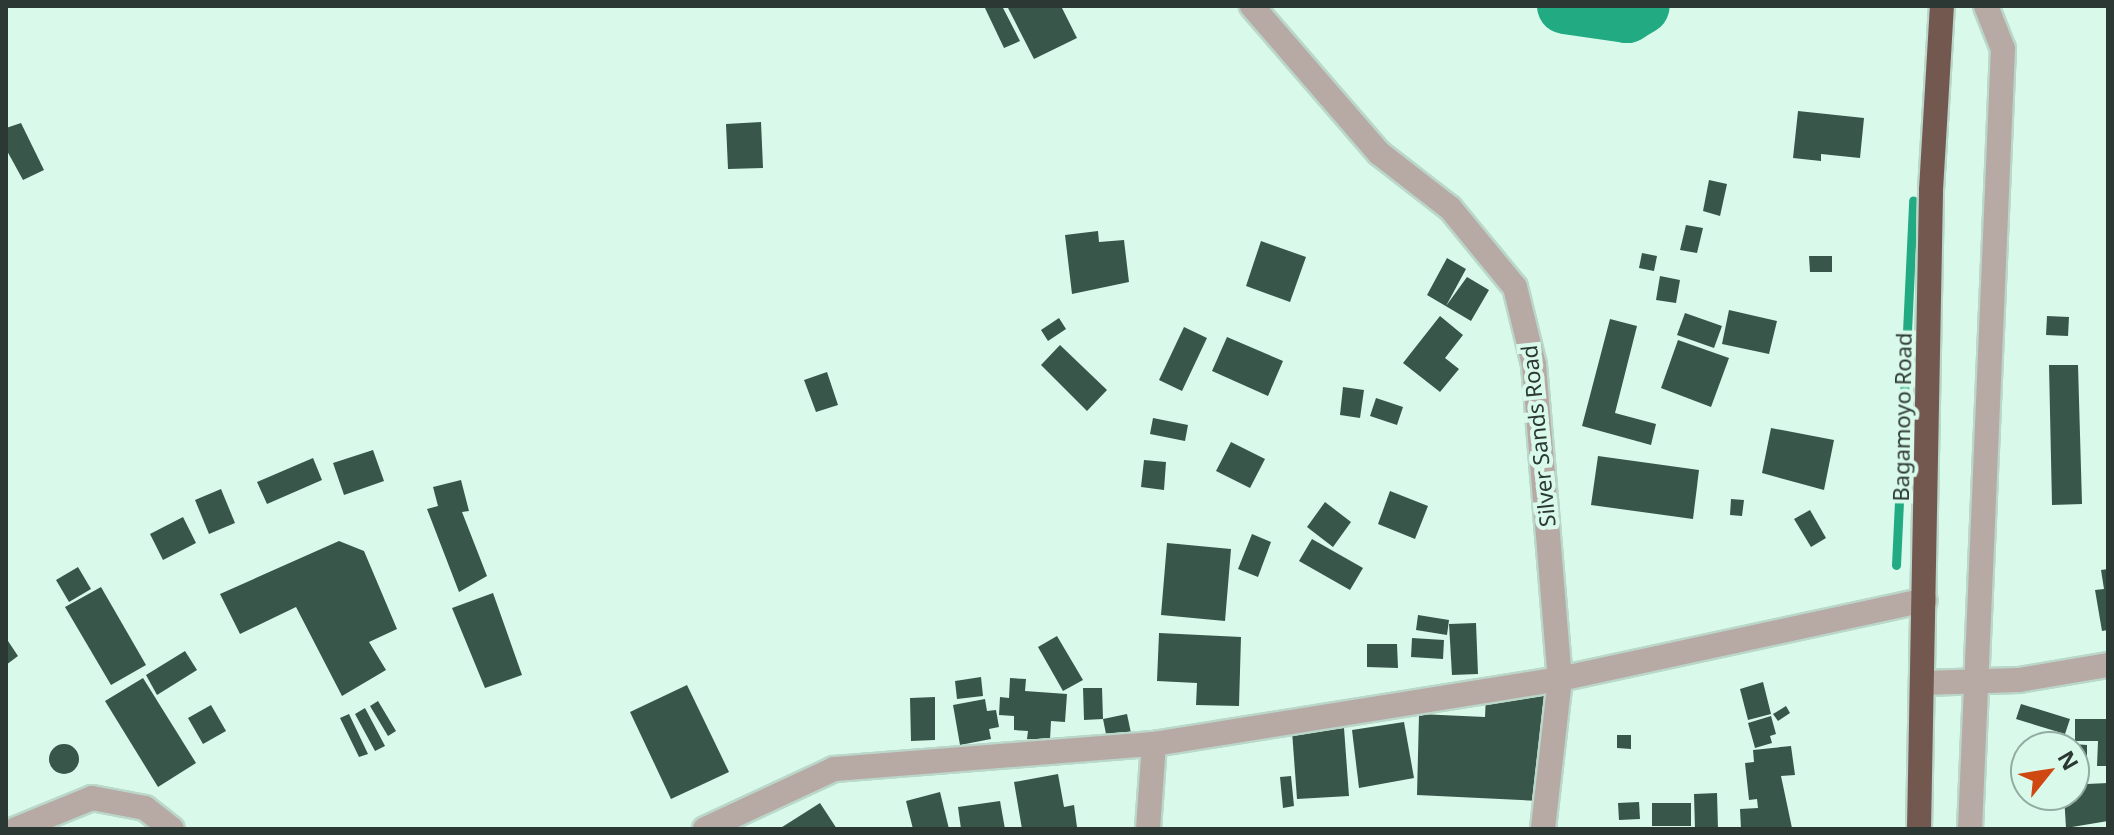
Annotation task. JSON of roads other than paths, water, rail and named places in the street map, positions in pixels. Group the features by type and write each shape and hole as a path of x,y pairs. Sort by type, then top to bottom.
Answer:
{"highway":[{"name":"Bagamoyo Road","path":"1919,829 1931,190 1942,6"}],"street":[{"name":"Silver Sands Road","path":"1252,6 1379,153 1450,208 1515,287 1534,365 1560,679 1543,829"},
{"path":"1970,829 1988,299 2003,49 1986,6"},
{"path":"705,829 834,769 1154,744 1560,679 1925,600"},
{"path":"1922,683 1977,683 2108,665"},
{"path":"1148,829 1154,744"},
{"path":"16,829 92,798 119,799 145,808 172,829"}],"waterway":[{"path":"1565,6 1627,15 1642,6"},
{"path":"1896,565 1913,200"}]}
